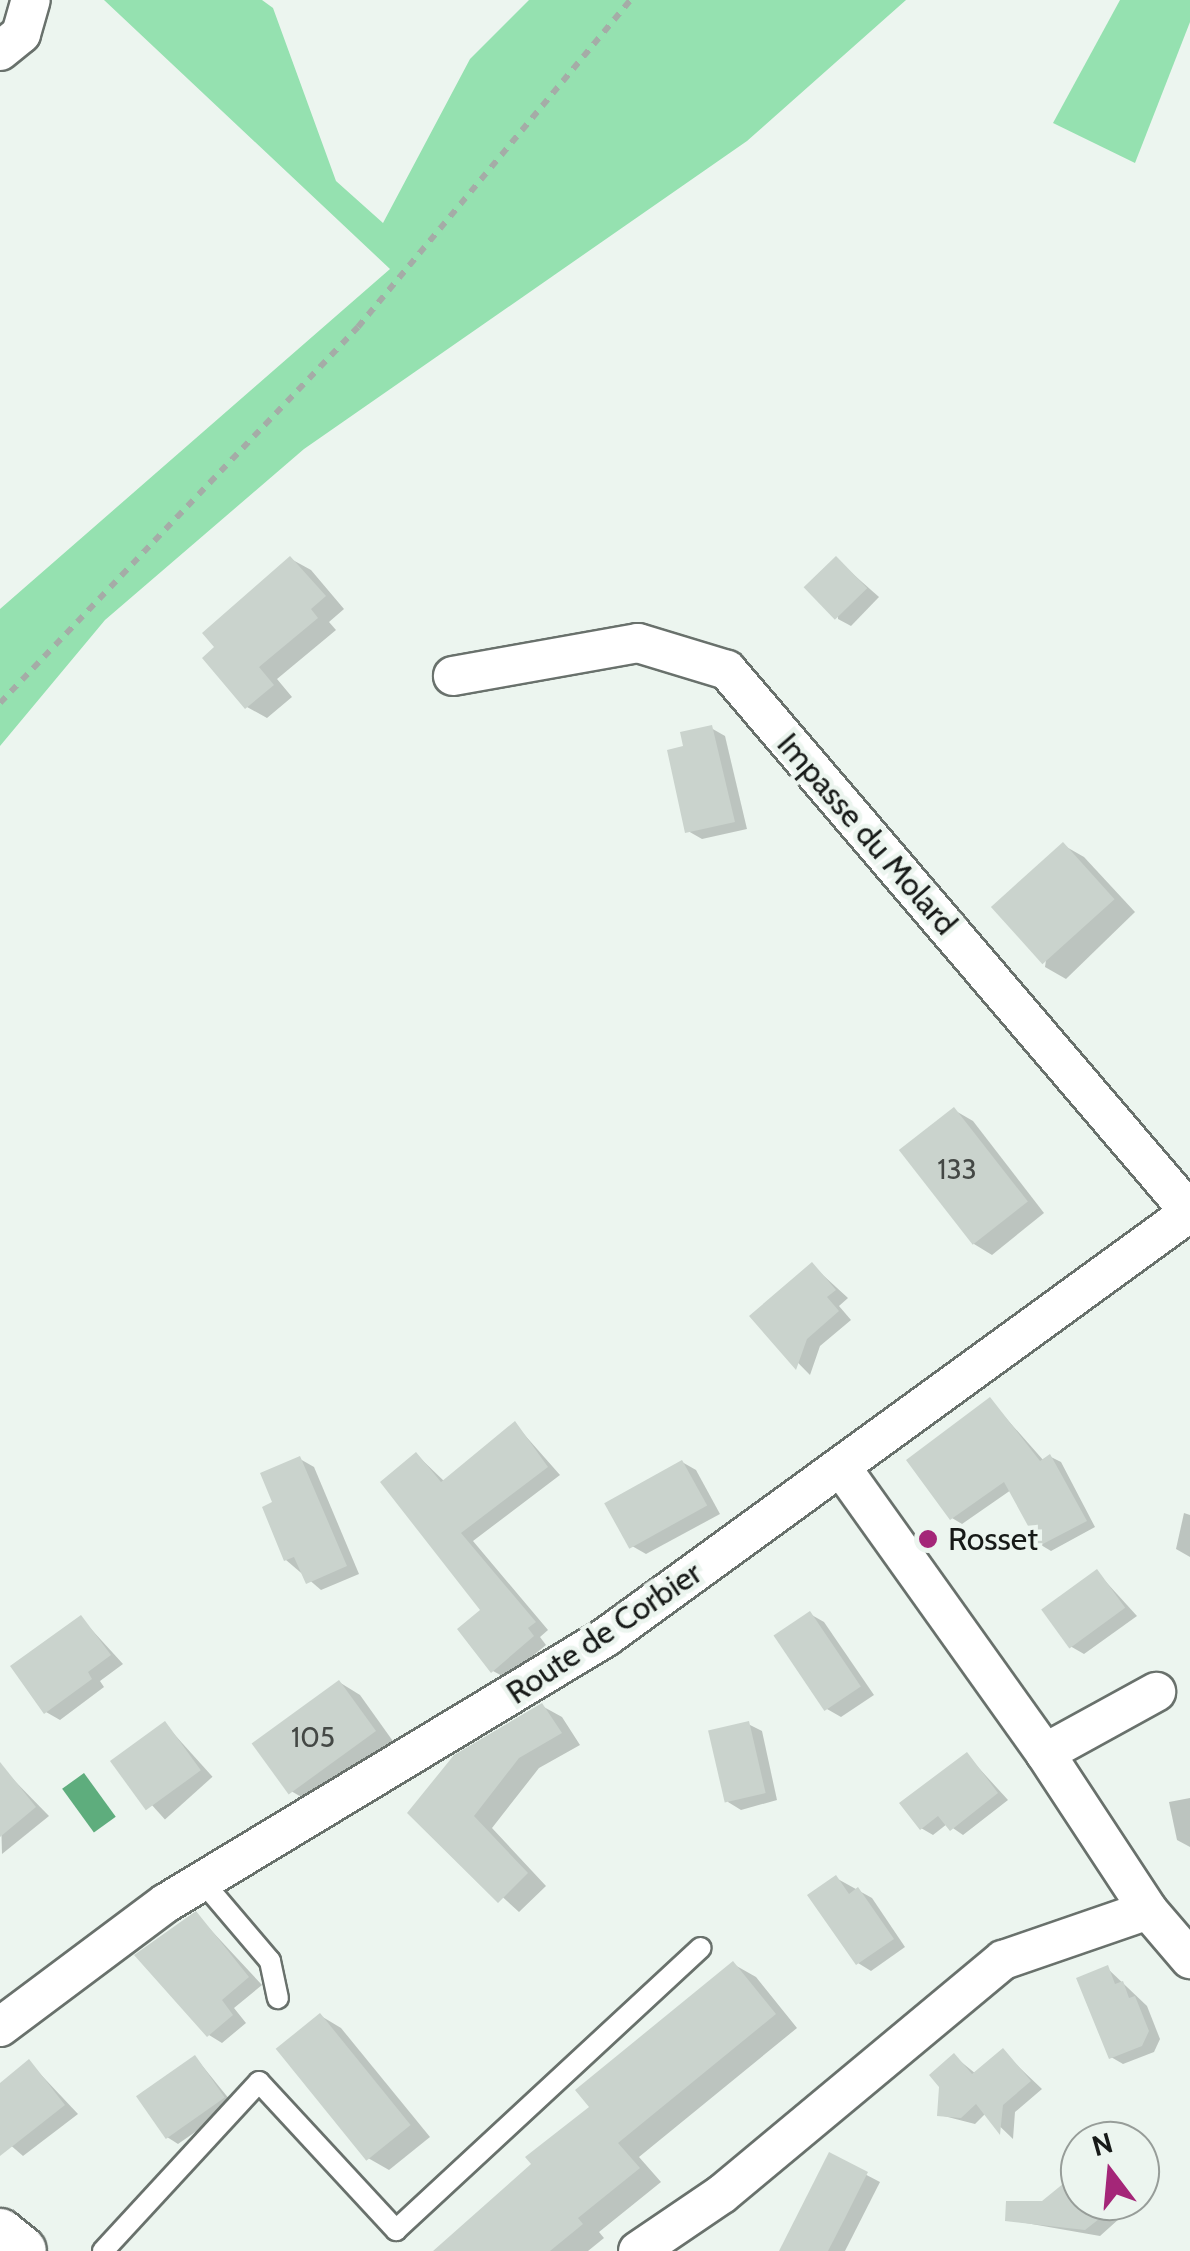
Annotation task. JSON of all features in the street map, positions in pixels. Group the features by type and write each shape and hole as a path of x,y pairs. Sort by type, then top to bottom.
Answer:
{"street":[{"path":"0,51 21,34 31,0"},
{"name":"Impasse du Molard","path":"452,676 638,642 727,670 1190,1212"},
{"name":"Route de Corbier","path":"0,2027 202,1881 606,1637 1190,1212"},
{"path":"841,1468 1045,1753 1148,1910 1190,1960"},
{"path":"1045,1753 1156,1692"},
{"path":"638,2251 722,2194 1003,1960 1148,1910"},
{"path":"0,2233 22,2251"}],"lane":[{"path":"202,1881 270,1961 278,1998"},
{"path":"103,2251 260,2082 396,2230 701,1948"}],"path":[{"path":"0,703 358,327 630,0"}],"shaded area":[{"path":"104,0 262,0 273,8 336,181 383,223 470,59 529,0 906,0 747,141 304,449 105,620 0,746 0,609 390,269"},
{"path":"1120,0 1190,0 1190,22 1135,163 1053,123"},
{"path":"84,1773 116,1817 94,1833 62,1789"}],"building":[{"path":"290,556 326,596 311,609 318,618 259,667 274,685 245,709 202,658 214,647 202,633"},
{"path":"836,556 867,588 835,620 804,587"},
{"path":"712,725 735,822 685,833 667,750 683,746 680,732"},
{"path":"1063,842 1115,899 1042,964 991,907"},
{"path":"954,1107 1028,1202 973,1245 899,1150"},
{"path":"812,1262 836,1290 827,1297 839,1311 807,1339 796,1370 749,1316"},
{"path":"990,1397 1040,1461 1050,1454 1087,1521 1039,1546 1004,1482 950,1520 906,1460"},
{"path":"515,1421 548,1467 461,1533 536,1622 528,1628 534,1636 491,1673 457,1629 480,1610 380,1482 416,1452 441,1482"},
{"path":"300,1456 347,1566 306,1584 294,1557 284,1561 262,1507 272,1502 260,1473"},
{"path":"682,1460 707,1505 629,1549 604,1503"},
{"path":"1097,1569 1125,1608 1069,1648 1041,1610"},
{"path":"810,1611 861,1686 824,1711 774,1636"},
{"path":"81,1615 111,1655 88,1672 92,1679 44,1714 10,1666"},
{"path":"339,1680 376,1731 289,1794 252,1743"},
{"path":"542,1703 562,1733 519,1758 474,1816 528,1873 498,1903 407,1813 454,1755"},
{"path":"165,1721 201,1770 146,1810 110,1761"},
{"path":"749,1721 766,1793 725,1803 708,1730"},
{"path":"967,1752 998,1793 950,1831 938,1816 920,1830 899,1803"},
{"path":"0,1762 36,1807 0,1837"},
{"path":"836,1875 849,1894 858,1887 894,1939 856,1965 807,1895"},
{"path":"196,1911 249,1977 222,2000 233,2015 207,2037 134,1955"},
{"path":"733,1961 776,2014 618,2143 640,2168 578,2218 583,2224 550,2251 433,2251 531,2164 525,2157 589,2107 575,2090"},
{"path":"1108,1965 1115,1984 1123,1981 1129,1998 1135,1996 1149,2031 1142,2046 1109,2059 1076,1978"},
{"path":"320,2013 411,2125 366,2161 276,2049"},
{"path":"1003,2048 1031,2081 1003,2105 1000,2135 976,2104 961,2118 937,2116 939,2087 929,2075 954,2053 972,2074"},
{"path":"195,2055 225,2098 166,2139 136,2096"},
{"path":"29,2059 65,2105 0,2156 0,2083"},
{"path":"829,2152 868,2172 844,2220 828,2251 779,2251"},
{"path":"1060,2186 1060,2221 1096,2221 1085,2230 1005,2221 1006,2201 1042,2201"}],"place":[{"name":"Rosset","path":"928,1539"}]}
